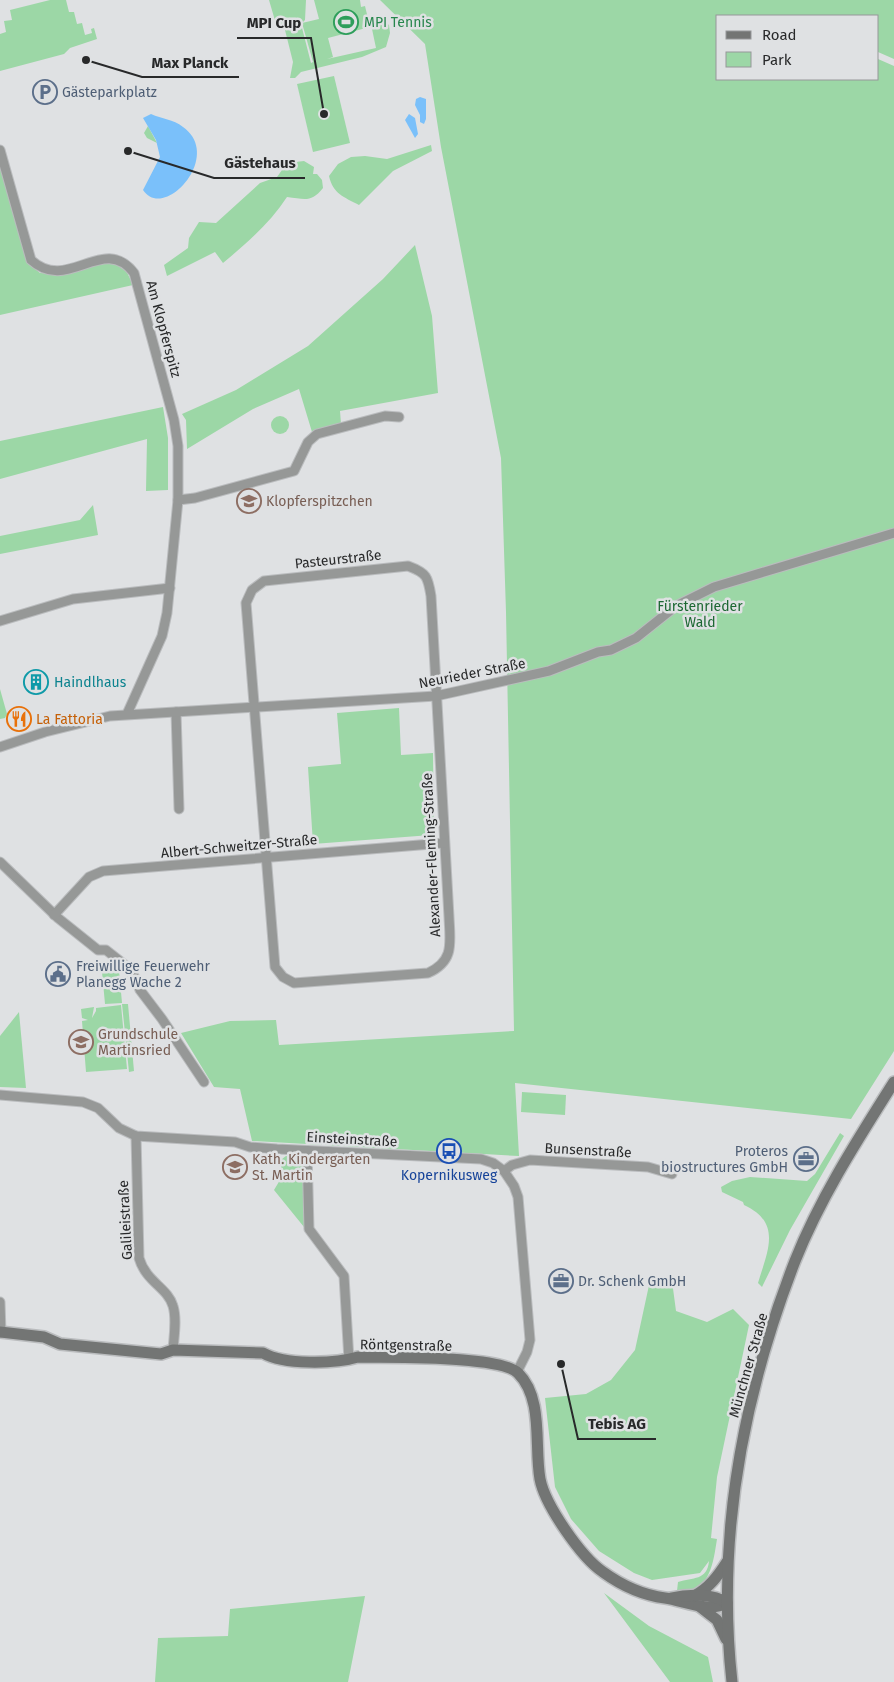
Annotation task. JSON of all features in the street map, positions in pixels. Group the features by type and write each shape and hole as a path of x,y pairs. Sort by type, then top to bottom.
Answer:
{"street":[{"name":"Am Klopferspitz","path":"0,150 31,260 42,270 59,272 110,258 128,265 134,273 174,420 178,446 178,500 170,588 162,636 127,714"},
{"path":"178,500 195,498 294,471 308,442 317,434 384,416 399,417"},
{"name":"Neurieder Straße","path":"0,747 60,727 127,714 436,696 565,666 636,638 676,606 714,587 894,533"},
{"name":"Pasteurstraße","path":"266,858 246,603 252,590 264,581 408,566 423,572 429,582 436,696"},
{"path":"0,621 73,599 170,588"},
{"name":"Alexander-Fleming-Straße","path":"266,858 274,967 283,977 299,983 428,973 440,968 448,955 449,917 436,696"},
{"path":"176,712 179,810"},
{"name":"Albert-Schweitzer-Straße","path":"54,915 89,877 103,871 444,843"},
{"path":"0,862 54,915 98,950 106,950 125,965 204,1082"},
{"name":"Münchner Straße","path":"732,1682 727,1603 727,1562 737,1470 760,1365 796,1260 828,1194 894,1082"},
{"name":"Einsteinstraße","path":"0,1095 83,1102 98,1108 119,1128 136,1136 235,1142 250,1147 307,1151 481,1159 493,1163 504,1171"},
{"name":"Galileistraße","path":"136,1136 139,1258 147,1276 169,1298 173,1305 174,1350"},
{"path":"307,1151 309,1229 344,1276 349,1360"},
{"name":"Bunsenstraße","path":"504,1171 512,1165 528,1160 648,1167 672,1174"},
{"path":"504,1171 514,1186 520,1207 530,1340 527,1352 517,1372 532,1396 540,1480 544,1493 556,1516 571,1538 601,1571 626,1587 668,1599 696,1601 719,1598 727,1603"},
{"path":"0,1302 1,1332"},
{"name":"Röntgenstraße","path":"1,1332 44,1337 60,1344 161,1354 174,1350 263,1353 274,1360 323,1362 349,1360 358,1357 478,1362 497,1363 517,1372"},
{"path":"696,1601 703,1591 716,1579 727,1562"},
{"path":"696,1601 718,1620 729,1643"}],"green space":[{"path":"50,0 66,0 69,12 74,12 77,24 82,23 85,35 92,33 91,29 94,28 97,39 70,48 64,54 0,71 0,34 6,32 4,21 12,20 10,10"},
{"path":"269,0 306,0 305,20 302,23 319,19 314,0 360,0 361,7 365,6 370,27 328,38 333,57 327,59 376,48 372,29 382,19 389,25 390,33 386,47 362,57 301,72 295,78 290,78 293,62 284,26 276,24","holes":["301,24 313,62 311,63"]},
{"name":"Fürstenrieder Wald","path":"380,0 894,0 894,59 879,52 879,15 716,15 716,80 879,80 879,59 894,66 894,1051 851,1119 515,1083 519,1156 252,1141 240,1089 214,1087 181,1033 230,1021 276,1020 279,1045 514,1031 506,612 501,458 441,147 425,44"},
{"path":"334,76 350,143 313,152 297,84"},
{"path":"148,126 157,143 147,138 144,133"},
{"path":"431,145 432,151 393,171 359,205 336,191 331,182 329,176 338,164 351,157 365,156 387,159"},
{"path":"304,161 314,167 313,174 317,174 322,180 323,188 319,193 307,199 287,197 266,224 223,263 215,252 167,276 164,265 188,248 189,238 199,222 216,223 260,183 277,177 287,163"},
{"path":"0,165 28,263 40,273 61,274 111,261 124,266 133,285 0,315"},
{"path":"415,245 432,316 438,393 340,411 341,424 312,432 299,389 253,409 187,449 186,420 182,414 236,390 308,346 383,279"},
{"path":"163,407 168,438 168,490 146,491 147,439 0,479 0,441"},
{"path":"280,416 286,419 289,425 286,431 280,434 274,431 271,425 274,419"},
{"path":"93,505 98,535 0,554 0,536 80,520"},
{"path":"0,689 7,714 5,718 0,719"},
{"path":"399,708 401,755 433,753 434,833 431,835 313,844 308,767 341,764 337,713"},
{"path":"119,971 122,1003 105,1004 102,972"},
{"path":"122,1004 128,1004 134,1071 129,1072"},
{"path":"121,1005 127,1069 86,1072 82,1021 88,1020 82,1018 81,1009 94,1007 92,1018 96,1008"},
{"path":"19,1012 26,1088 0,1087 0,1036"},
{"path":"522,1092 566,1095 565,1115 521,1112"},
{"path":"840,1133 844,1136 790,1230 762,1287 758,1283 768,1249 768,1229 764,1220 756,1212 744,1205 743,1202 722,1192 721,1187 732,1181 750,1177 807,1181 815,1174"},
{"path":"286,1156 299,1156 303,1160 306,1222 304,1227 274,1190 280,1180 282,1159"},
{"path":"651,1276 672,1281 676,1311 707,1322 733,1309 749,1325 717,1477 711,1538 717,1539 714,1558 708,1576 697,1588 688,1591 677,1591 678,1582 702,1575 708,1567 709,1561 700,1573 652,1580 634,1573 599,1551 571,1519 555,1487 545,1398 586,1394 611,1380 635,1350"},
{"path":"604,1593 649,1626 708,1657 713,1682 670,1682"},
{"path":"365,1596 348,1682 155,1682 158,1638 228,1636 230,1609"}],"water":[{"path":"420,97 426,99 426,119 424,124 420,122 420,115 415,105 416,99"},
{"path":"151,114 183,127 194,139 197,154 194,168 186,181 176,192 164,198 152,198 143,190 160,157 156,140 143,118"},
{"path":"409,114 415,118 418,134 415,138 405,120"}],"place":[{"name":"MPI Tennis","path":"346,22"},
{"name":"Max Planck","path":"86,60"},
{"name":"Gästeparkplatz","path":"45,92"},
{"name":"MPI Cup","path":"324,114"},
{"name":"Gästehaus","path":"128,151"},
{"name":"Klopferspitzchen","path":"249,501"},
{"name":"Haindlhaus","path":"36,682"},
{"name":"La Fattoria","path":"19,719"},
{"name":"Freiwillige Feuerwehr Planegg Wache 2","path":"58,974"},
{"name":"Grundschule Martinsried","path":"81,1042"},
{"name":"Kopernikusweg","path":"449,1151"},
{"name":"Proteros biostructures GmbH","path":"806,1159"},
{"name":"Kath. Kindergarten St. Martin","path":"235,1167"},
{"name":"Dr. Schenk GmbH","path":"561,1281"},
{"name":"Tebis AG","path":"561,1364"}]}
